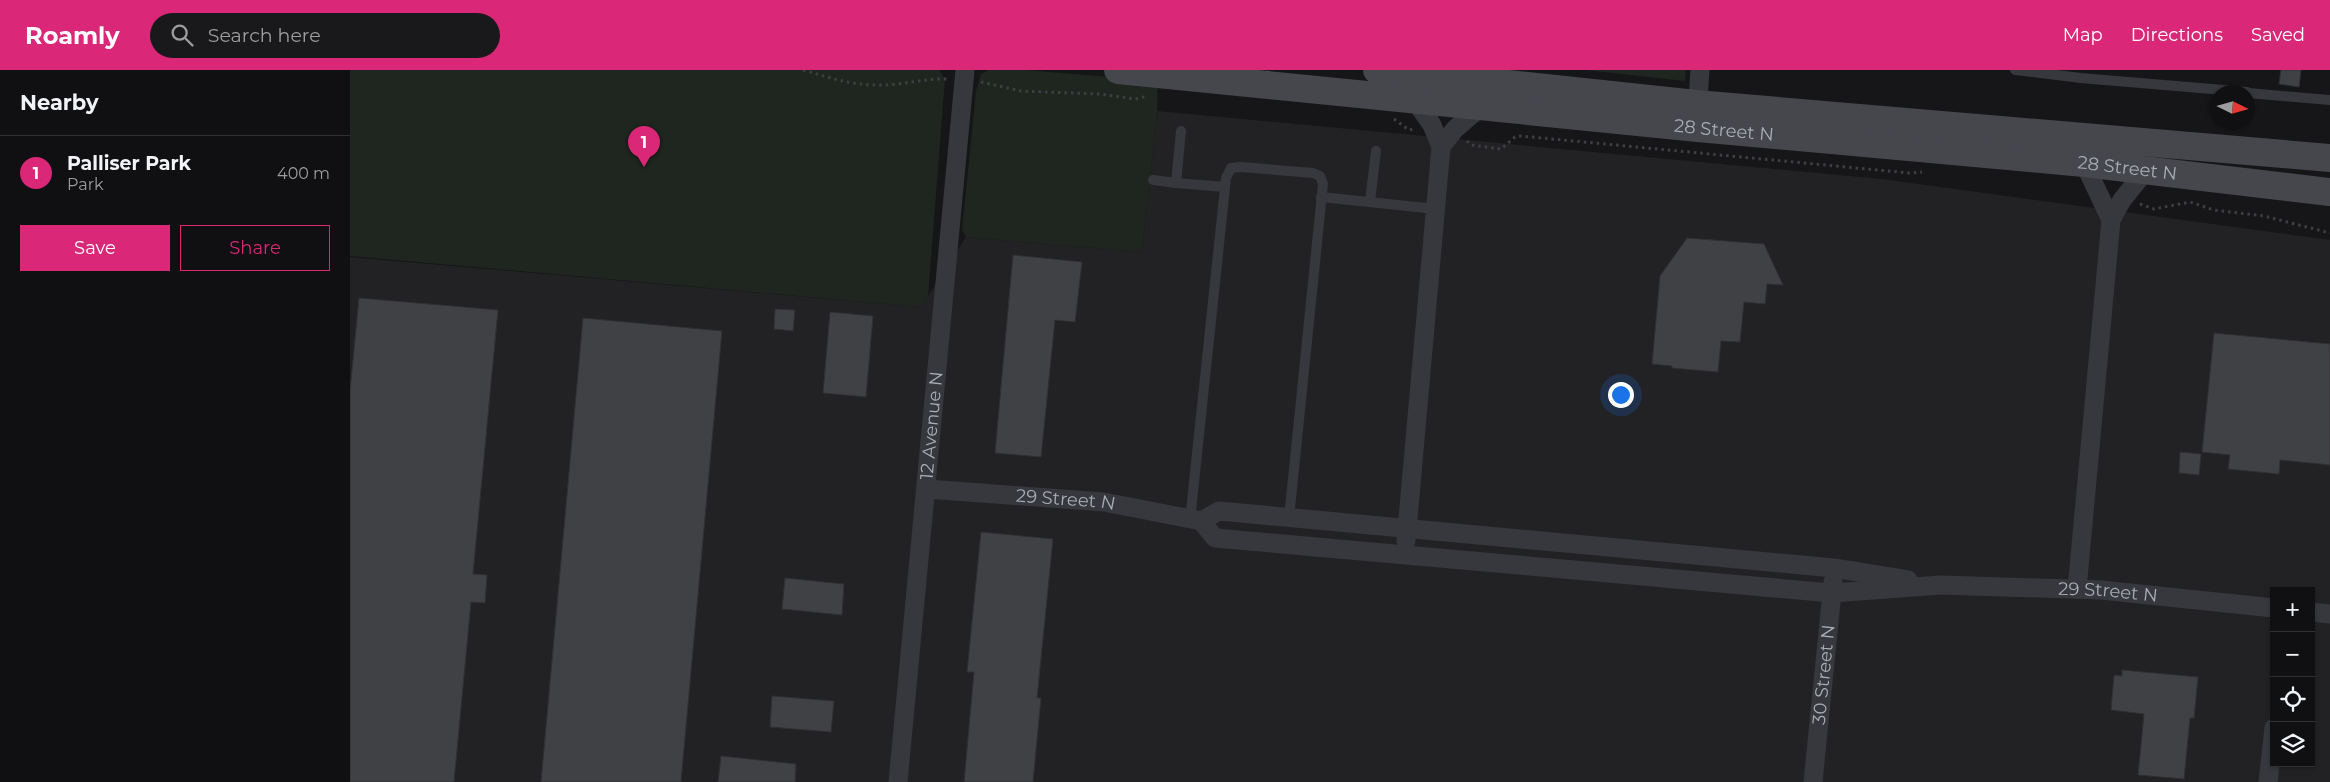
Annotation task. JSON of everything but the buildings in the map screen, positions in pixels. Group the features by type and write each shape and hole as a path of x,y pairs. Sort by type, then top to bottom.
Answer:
{"main road":[{"name":"28 Street N","path":"1118,70 1482,106 1697,116 2330,158"},
{"name":"28 Street N","path":"1378,70 1697,116 2330,192"}],"street":[{"path":"1697,116 1700,70"},
{"name":"12 Avenue N","path":"898,782 927,489 964,75"},
{"path":"1405,555 1441,147 1432,125 1414,98"},
{"path":"1441,147 1455,129 1482,106"},
{"path":"2084,163 2111,220"},
{"path":"2077,589 2111,220 2147,169"},
{"name":"29 Street N","path":"927,489 1104,502 1196,520"},
{"path":"1219,511 1834,568 1941,585 1832,593 1215,538 1196,520 1219,511"},
{"name":"30 Street N","path":"1813,782 1834,568"},
{"name":"29 Street N","path":"1941,585 2077,589 2270,608"},
{"path":"2315,612 2330,614"},
{"path":"2268,782 2270,764"}],"lane":[{"path":"2014,70 2210,90"},
{"path":"2255,94 2330,100"},
{"path":"1176,183 1181,132"},
{"path":"1370,202 1376,151"},
{"path":"1196,520 1226,178 1231,168 1236,167 1313,173 1320,176 1322,184 1289,518"},
{"path":"1153,180 1225,187"},
{"path":"1321,197 1436,209"}],"path":[{"path":"803,70 836,81 854,84 882,85 964,75 1021,91 1093,94 1135,99 1152,96"},
{"path":"1392,117 1409,130 1432,125"},
{"path":"1455,129 1471,145 1501,149 1515,138 1521,136 1909,173 1925,172"},
{"path":"2128,194 2142,206 2154,209 2190,202 2214,210 2264,216 2330,233"}],"shaded area":[{"path":"350,70 939,70 945,79 928,297 921,307 350,256"},
{"path":"989,70 1025,70 1158,81 1157,111 1142,252 966,237 962,230 976,91 981,74"},
{"path":"1586,70 1686,70 1685,81"},
{"path":"1157,111 1882,179 2330,240 2330,782 350,782 350,257 921,307 966,237 1142,252"}],"place":[{"name":"Palliser Park","path":"644,167"}]}
